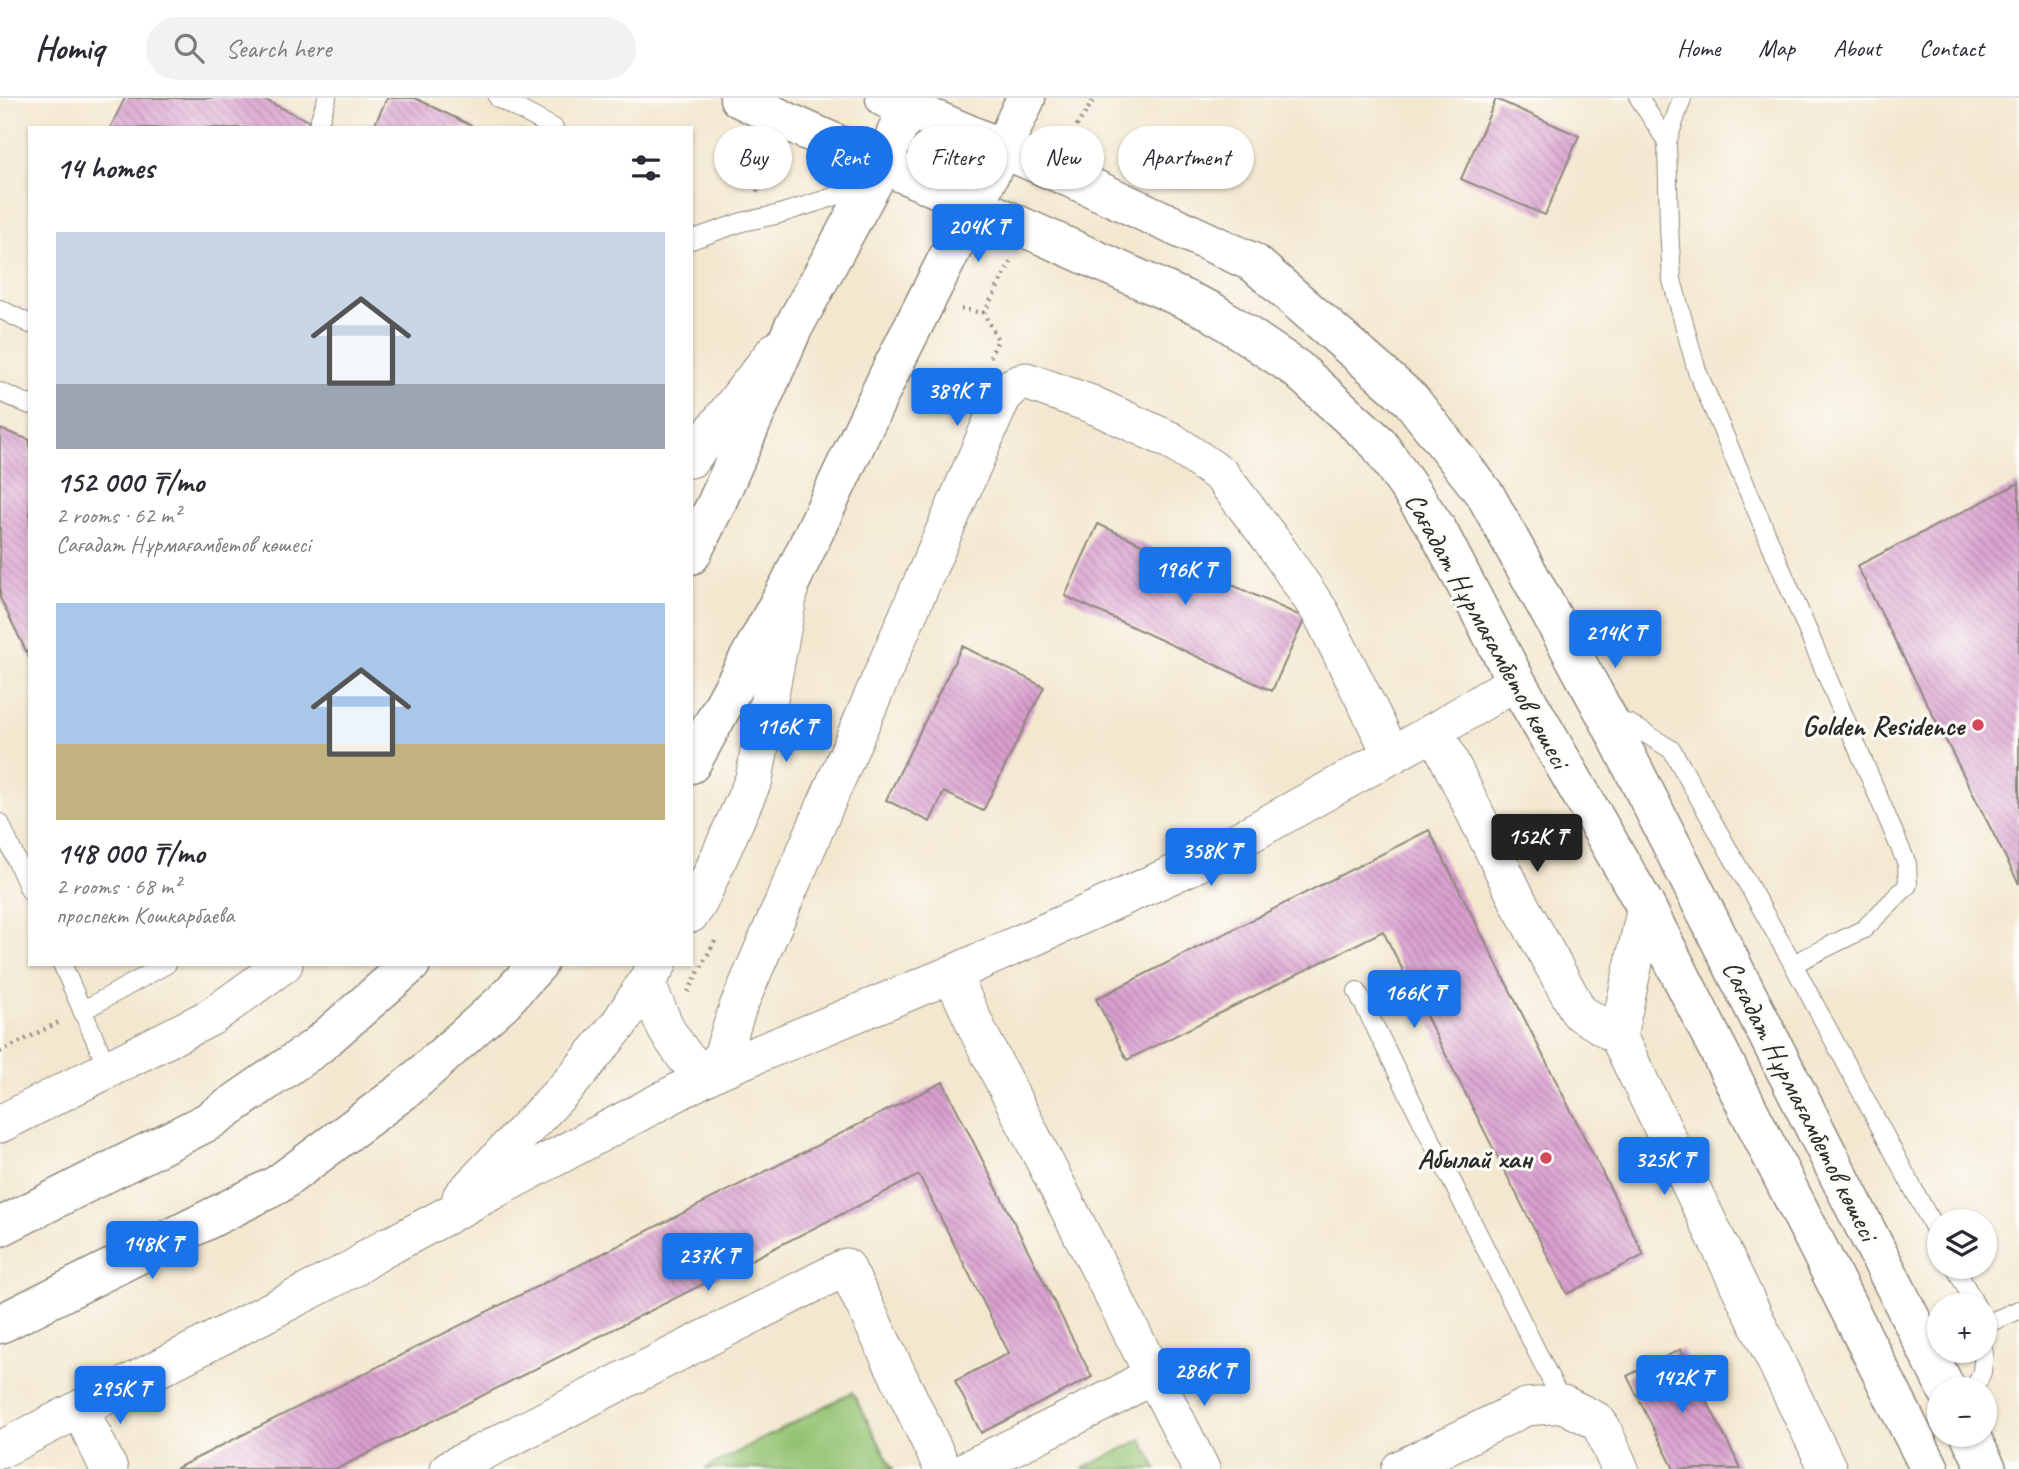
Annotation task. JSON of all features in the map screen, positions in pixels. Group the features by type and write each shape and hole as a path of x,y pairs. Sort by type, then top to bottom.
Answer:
{"street":[{"name":"Сағадат Нұрмағамбетов көшесі","path":"739,98 806,133"},
{"path":"1007,139 1026,98"},
{"name":"Сағадат Нұрмағамбетов көшесі","path":"901,101 953,126"},
{"path":"893,126 901,101"},
{"name":"Сағадат Нұрмағамбетов көшесі","path":"893,180 974,205 1211,311 1297,369 1378,443 1437,529 1516,681 1646,907 1930,1469"},
{"path":"693,551 793,328 869,189"},
{"path":"693,760 791,581 891,369 982,189"},
{"name":"Сағадат Нұрмағамбетов көшесі","path":"1095,189 1254,263 1411,400 1486,496 1608,719 1940,1377"},
{"path":"693,455 793,328"},
{"path":"712,1074 738,1007 1002,398 1013,386 1026,381 1090,404 1170,440 1221,475 1272,541 1321,613 1392,755"},
{"path":"693,911 754,779 791,581"},
{"path":"369,1257 712,1074 952,974 1196,864 1435,731 1516,681"},
{"path":"1435,731 1519,903 1579,1012 1618,1036 1828,1469"},
{"path":"1618,1036 1646,907"},
{"path":"0,1124 211,1017 281,966"},
{"path":"0,1227 209,1121 316,1047 409,966"},
{"path":"0,1324 277,1185 406,1089 504,1001 536,966"},
{"path":"652,973 667,1031 685,1057 712,1074"},
{"path":"0,1450 354,1268 460,1198 572,1081 619,1024 652,973"},
{"path":"952,974 979,1033 1201,1469"},
{"path":"449,1469 846,1267 943,1469"},
{"path":"968,1469 1118,1395 1153,1374"},
{"path":"1400,1469 1526,1407 1563,1404 1597,1421 1620,1469"},
{"path":"80,1409 109,1469"},
{"path":"1976,1447 1987,1469"}],"lane":[{"path":"318,126 327,98"},
{"path":"498,98 550,126"},
{"path":"1639,98 1667,142"},
{"path":"1682,98 1667,142 1669,228 1672,279 1697,371 1907,864 1908,885 1864,929 1793,964"},
{"path":"693,239 742,222 776,215 842,189"},
{"path":"0,309 28,323"},
{"path":"0,391 28,404"},
{"path":"1608,719 1630,724 1672,750 1793,964 1927,1215"},
{"path":"0,823 28,886"},
{"path":"63,966 108,1069"},
{"path":"82,1010 163,966"},
{"path":"1357,991 1563,1404"},
{"path":"1997,1322 2019,1310"}],"path":[{"path":"1077,126 1095,98"},
{"path":"0,1052 82,1010"}],"green space":[{"path":"852,1392 893,1469 705,1469"},
{"path":"1142,1439 1157,1469 1082,1469"}],"building":[{"path":"125,98 261,98 309,121 307,126 111,126"},
{"path":"387,98 415,98 472,126 374,126"},
{"path":"1496,99 1579,136 1545,215 1461,179"},
{"path":"0,429 28,439 28,655 0,598"},
{"name":"Golden Residence","path":"2019,483 2019,884 1857,566"},
{"path":"1098,524 1305,618 1272,691 1065,596"},
{"path":"962,646 1044,687 983,811 944,792 930,822 886,800"},
{"name":"Абылай хан","path":"1429,830 1644,1255 1567,1294 1383,931 1127,1060 1096,999"},
{"path":"943,1082 1092,1377 981,1433 955,1381 1009,1353 919,1175 337,1469 175,1469"},
{"path":"1681,1349 1741,1469 1674,1469 1627,1376"}],"place":[{"name":"Golden Residence","path":"1978,725"},
{"name":"Абылай хан","path":"1546,1158"}]}
